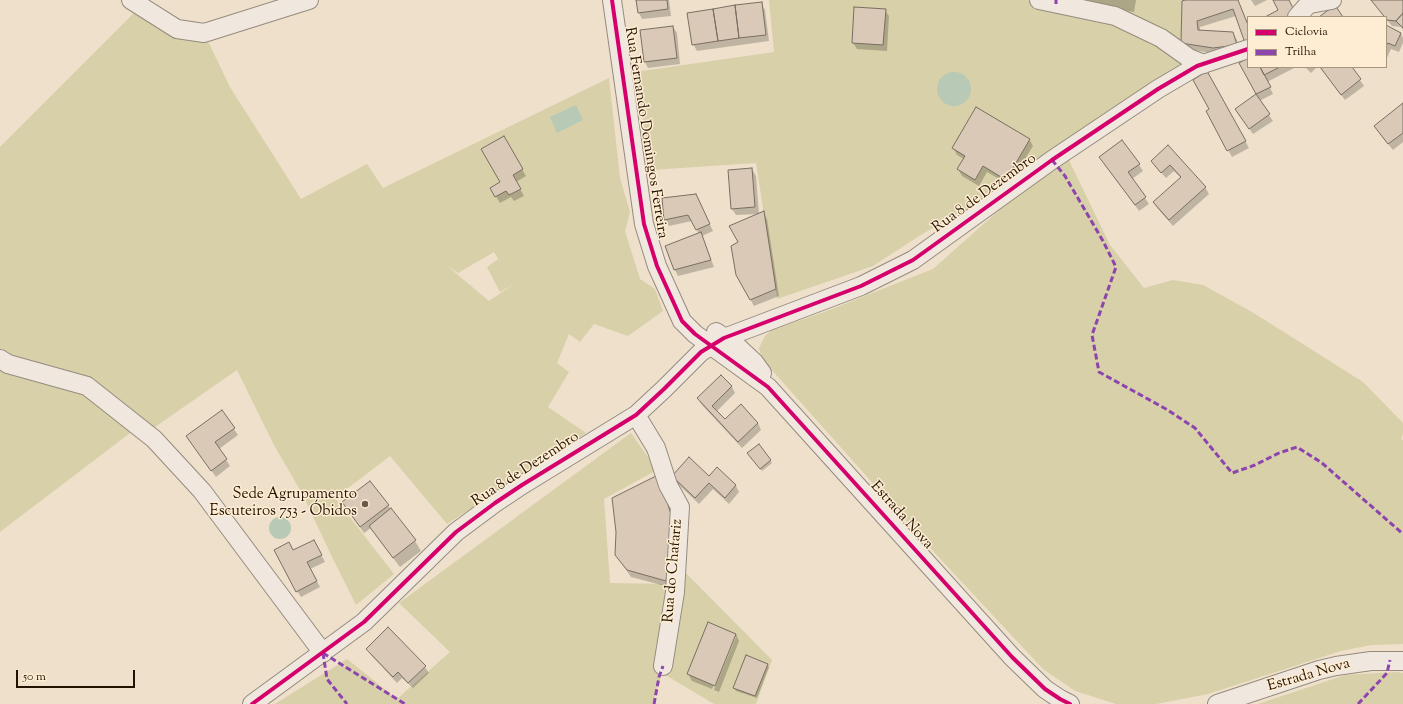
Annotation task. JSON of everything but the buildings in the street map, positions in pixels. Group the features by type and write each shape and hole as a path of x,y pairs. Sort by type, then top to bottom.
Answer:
{"street":[{"path":"131,0 177,29 204,33 309,0"},
{"name":"Rua Fernando Domingos Ferreira","path":"612,0 644,224 657,266 674,303 698,322 718,341"},
{"path":"1039,0 1115,16 1161,38 1189,58 1204,64"},
{"path":"1298,16 1311,2 1332,0"},
{"name":"Rua 8 de Dezembro","path":"323,653 364,622 456,532 476,516 522,485 636,415 670,384 701,352 718,341 861,286 913,260 1059,156 1158,89 1197,66 1247,49"},
{"name":"Estrada Nova","path":"718,341 739,348 754,362 768,387 1012,657 1045,689 1070,704"},
{"path":"0,359 8,364 87,386 154,439 202,491 323,653 252,704"},
{"name":"Rua do Chafariz","path":"636,415 656,448 668,485 680,507 675,592 663,666"},
{"name":"Estrada Nova","path":"1217,704 1319,670 1336,666 1371,661 1403,661"}],"shaded area":[{"path":"769,0 1182,0 1181,43 1197,66 1065,152 1110,245 1144,288 1173,280 1203,285 1252,312 1363,382 1403,423 1403,433 1401,439 1403,440 1403,644 1371,645 1341,651 1208,694 1156,704 1116,704 1075,691 1043,669 944,563 762,359 759,348 765,336 772,330 824,312 933,269 1061,155 919,236 873,266 777,299 756,163 651,170 635,72 774,52"},
{"path":"141,6 204,33 230,87 301,199 367,164 383,188 609,78 620,178 630,212 625,231 640,279 655,289 663,311 628,336 594,324 580,342 569,334 557,363 569,372 548,407 586,433 447,524 390,456 335,498 394,574 356,605 303,495 275,447 237,370 155,427 146,432 138,427 0,532 0,147","holes":["494,252 498,259 487,267 500,292 514,284 489,301 446,265 458,273"]},
{"path":"951,72 957,72 961,73 968,79 971,89 970,96 964,103 957,106 951,106 947,105 940,99 937,92 937,86 938,82 944,75"},
{"path":"576,105 583,120 557,133 550,117"},
{"path":"631,433 657,470 604,499 610,583 673,584 676,563 772,660 756,704 714,704 662,673 652,704 275,704 347,659 397,699 450,652 399,603"},
{"path":"280,517 288,520 291,528 288,536 280,539 272,536 269,528 272,520"},
{"path":"1397,672 1403,673 1403,704 1258,704 1345,675"}],"marked path":[{"path":"1052,160 1065,176 1103,241 1116,267 1092,335 1099,372 1166,409 1195,428 1232,473 1297,447 1322,463 1403,534"},
{"path":"323,653 405,704"},
{"path":"323,653 327,679 347,704"},
{"path":"1358,704 1387,673 1390,660"},
{"path":"654,704 659,677 663,666"}],"cycle path":[{"path":"612,0 644,224 657,266 682,321 695,334 768,387 1012,657 1045,689 1070,704"},
{"path":"252,704 364,622 456,532 522,485 636,415 701,352 724,338 861,286 913,260 1052,160 1158,89 1197,66 1247,49"}],"place":[{"name":"Sede Agrupamento Escuteiros 753 - Óbidos","path":"365,504"}]}
